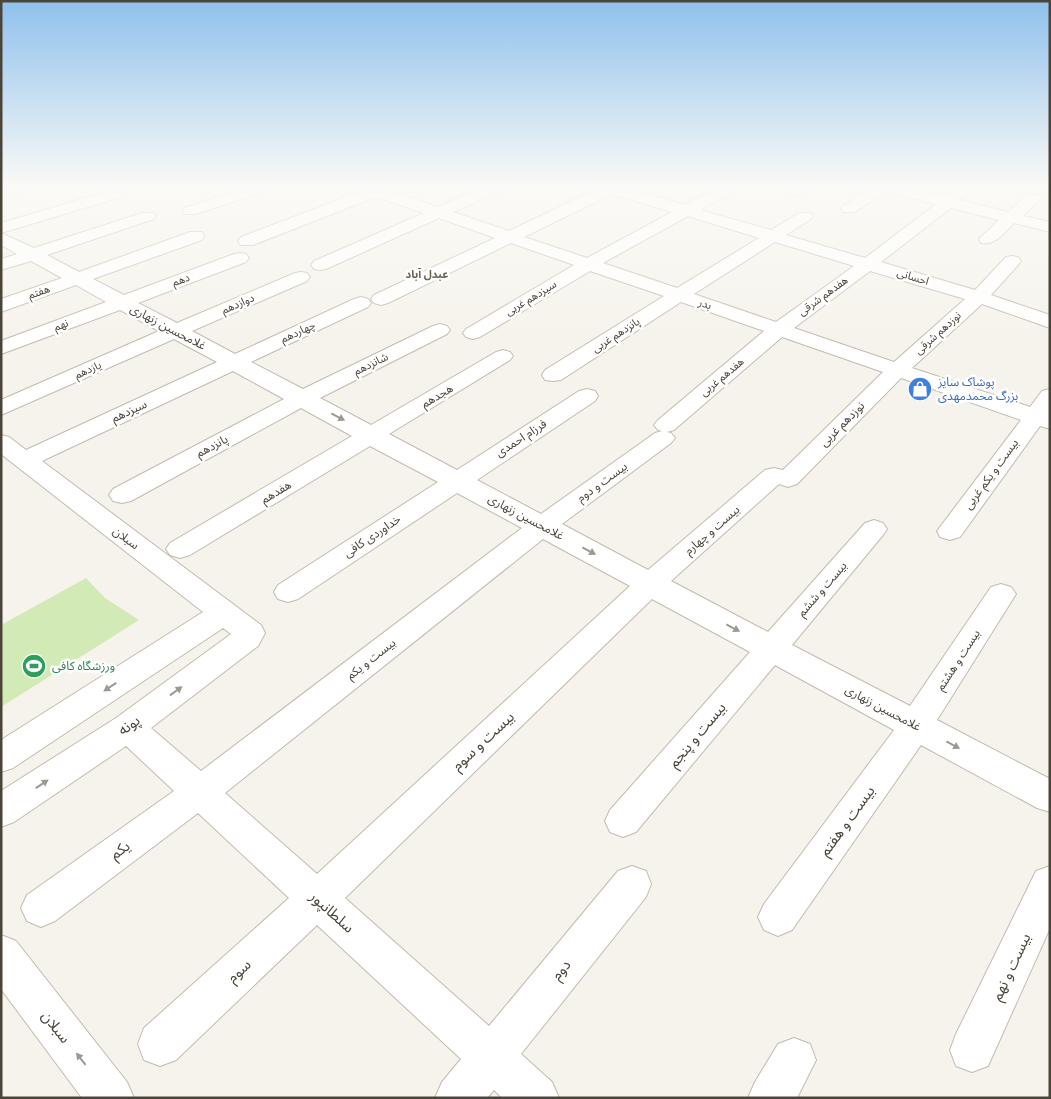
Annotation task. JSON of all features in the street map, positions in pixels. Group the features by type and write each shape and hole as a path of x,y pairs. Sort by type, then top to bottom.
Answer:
{"street":[{"path":"1,265 85,237"},
{"name":"هفتم","path":"1,306 192,237"},
{"path":"247,241 256,237"},
{"path":"320,265 382,237"},
{"name":"سیزدهم غربی","path":"473,333 588,264 638,237"},
{"name":"پانزدهم غربی","path":"554,375 770,237"},
{"name":"احسانی","path":"776,237 979,297 1050,322"},
{"path":"868,264 904,237"},
{"name":"غلامحسین زنهاری","path":"1,238 1050,797"},
{"name":"بدر","path":"511,238 1041,419"},
{"name":"چهاردهم","path":"234,362 511,238"},
{"name":"دهم","path":"121,302 240,258"},
{"name":"نوزدهم شرقی","path":"896,370 979,297 1012,261"},
{"name":"هفدهم شرقی","path":"779,329 868,264"},
{"name":"دوازدهم","path":"175,331 301,277"},
{"name":"نهم","path":"1,348 121,302"},
{"name":"هفدهم غربی","path":"664,432 779,329"},
{"name":"شانزدهم","path":"302,398 440,330"},
{"name":"یازدهم","path":"1,408 175,331"},
{"name":"هجدهم","path":"372,436 503,356"},
{"name":"سیزدهم","path":"24,460 234,362"},
{"name":"نوزدهم غربی","path":"781,477 896,370"},
{"name":"فرزام احمدی","path":"456,480 586,396"},
{"name":"بیست و یکم غربی","path":"950,531 1041,419 1050,396"},
{"name":"پانزدهم","path":"122,494 302,398"},
{"name":"بیست و دوم","path":"542,526 664,432"},
{"name":"هفدهم","path":"180,549 372,436"},
{"name":"سبلان","path":"1,442 250,632"},
{"name":"بیست و چهارم","path":"650,584 781,477"},
{"name":"خداوردی کافی","path":"288,592 456,480"},
{"name":"بیست و یکم","path":"200,792 542,526"},
{"name":"بیست و ششم","path":"770,648 874,529"},
{"name":"بیست و سوم","path":"317,899 650,584"},
{"name":"بیست و هشتم","path":"916,725 1001,594"},
{"path":"1,758 224,613"},
{"name":"پونه","path":"1,811 128,727 247,638 250,632"},
{"name":"بیست و پنجم","path":"623,821 770,648"},
{"name":"بیست و هفتم","path":"778,917 916,725"},
{"name":"سلطانپور","path":"128,727 536,1098"},
{"name":"یکم","path":"41,908 200,792"},
{"name":"دوم","path":"458,1098 632,884"},
{"name":"بیست و نهم","path":"972,1050 1050,884"},
{"name":"سوم","path":"160,1044 317,899"},
{"name":"سبلان","path":"1,955 111,1098"},
{"path":"772,1098 794,1060"}],"green space":[{"name":"ورزشگاه کافی","path":"86,578 105,598 139,620 1,707 1,625"}],"place":[{"name":"پوشاک سایز بزرگ محمدمهدی","path":"920,389"},
{"name":"ورزشگاه کافی","path":"34,666"}],"district":[{"name":"عبدل آباد","path":"427,274"}]}
